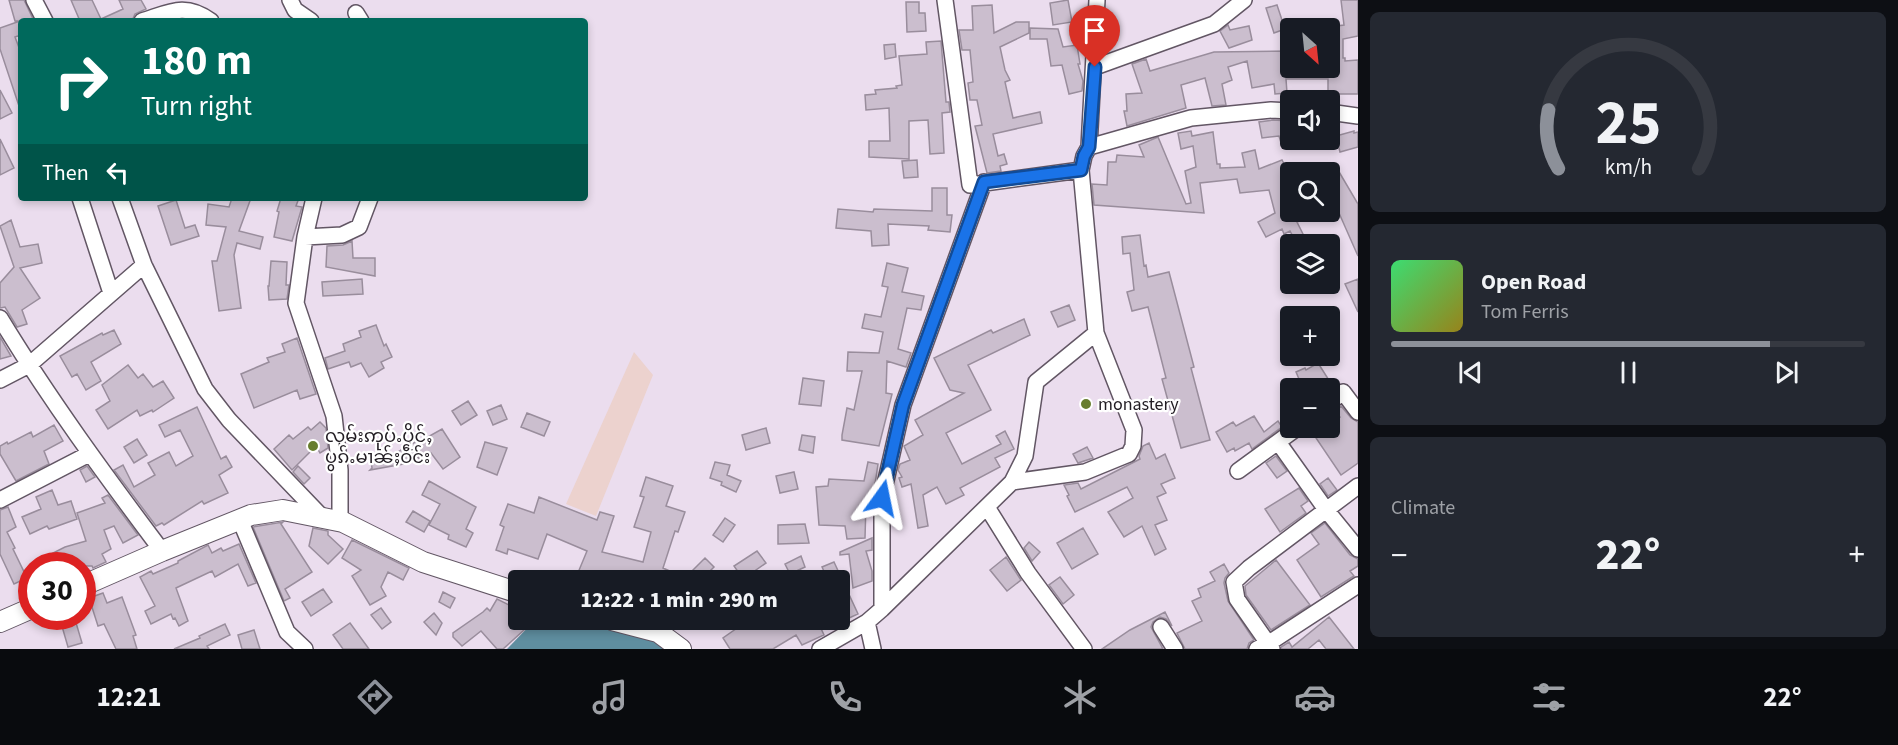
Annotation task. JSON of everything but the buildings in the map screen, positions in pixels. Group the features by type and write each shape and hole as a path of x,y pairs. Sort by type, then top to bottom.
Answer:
{"main road":[{"path":"96,580 251,515 283,510 331,519 423,562 508,589"},
{"path":"0,622 18,614"},
{"path":"650,630 658,632 681,649"}],"street":[{"path":"34,0 43,18"},
{"path":"290,0 295,10 307,18"},
{"path":"945,0 969,185 1081,170"},
{"path":"1012,482 1085,472 1129,454 1133,446 1134,430 1096,333 1081,170 1089,147 1097,0"},
{"path":"1095,67 1214,24 1244,0"},
{"path":"151,18 171,11 188,9 207,18"},
{"path":"1089,147 1191,118 1280,110"},
{"path":"1340,114 1358,116"},
{"path":"882,609 882,498 903,405 984,182"},
{"path":"81,201 111,293"},
{"path":"121,201 144,264 205,389 229,420 331,519"},
{"path":"313,201 304,237 296,303 334,416 340,470 331,519"},
{"path":"304,237 342,235 359,227 369,201"},
{"path":"0,380 28,365 144,264"},
{"path":"0,318 28,365 89,454 162,551"},
{"path":"820,649 867,622 882,609 1012,482 1025,456 1036,382 1096,333"},
{"path":"1340,395 1343,393 1358,412"},
{"path":"1238,471 1283,438"},
{"path":"1278,442 1327,511 1358,549"},
{"path":"0,500 89,454"},
{"path":"1358,486 1249,568 1234,582 1237,599 1266,647 1358,585"},
{"path":"987,507 1028,573 1084,649"},
{"path":"240,520 288,632 305,649"},
{"path":"867,622 873,649"},
{"path":"1161,627 1175,649"}],"shaded area":[{"path":"634,352 653,375 596,516 566,504"}],"water":[{"path":"525,630 629,630 649,634 662,645 662,649 507,649"}],"place":[{"name":"monastery","path":"1086,404"},
{"name":"လုမ်းဢုပ်ႉပိူင်ႇ ပွၵ်ႉမၢၼ်ႈဝဵင်း","path":"313,446"}],"route":[{"path":"882,498 903,405 984,182 1081,170 1089,147 1095,67"}]}
